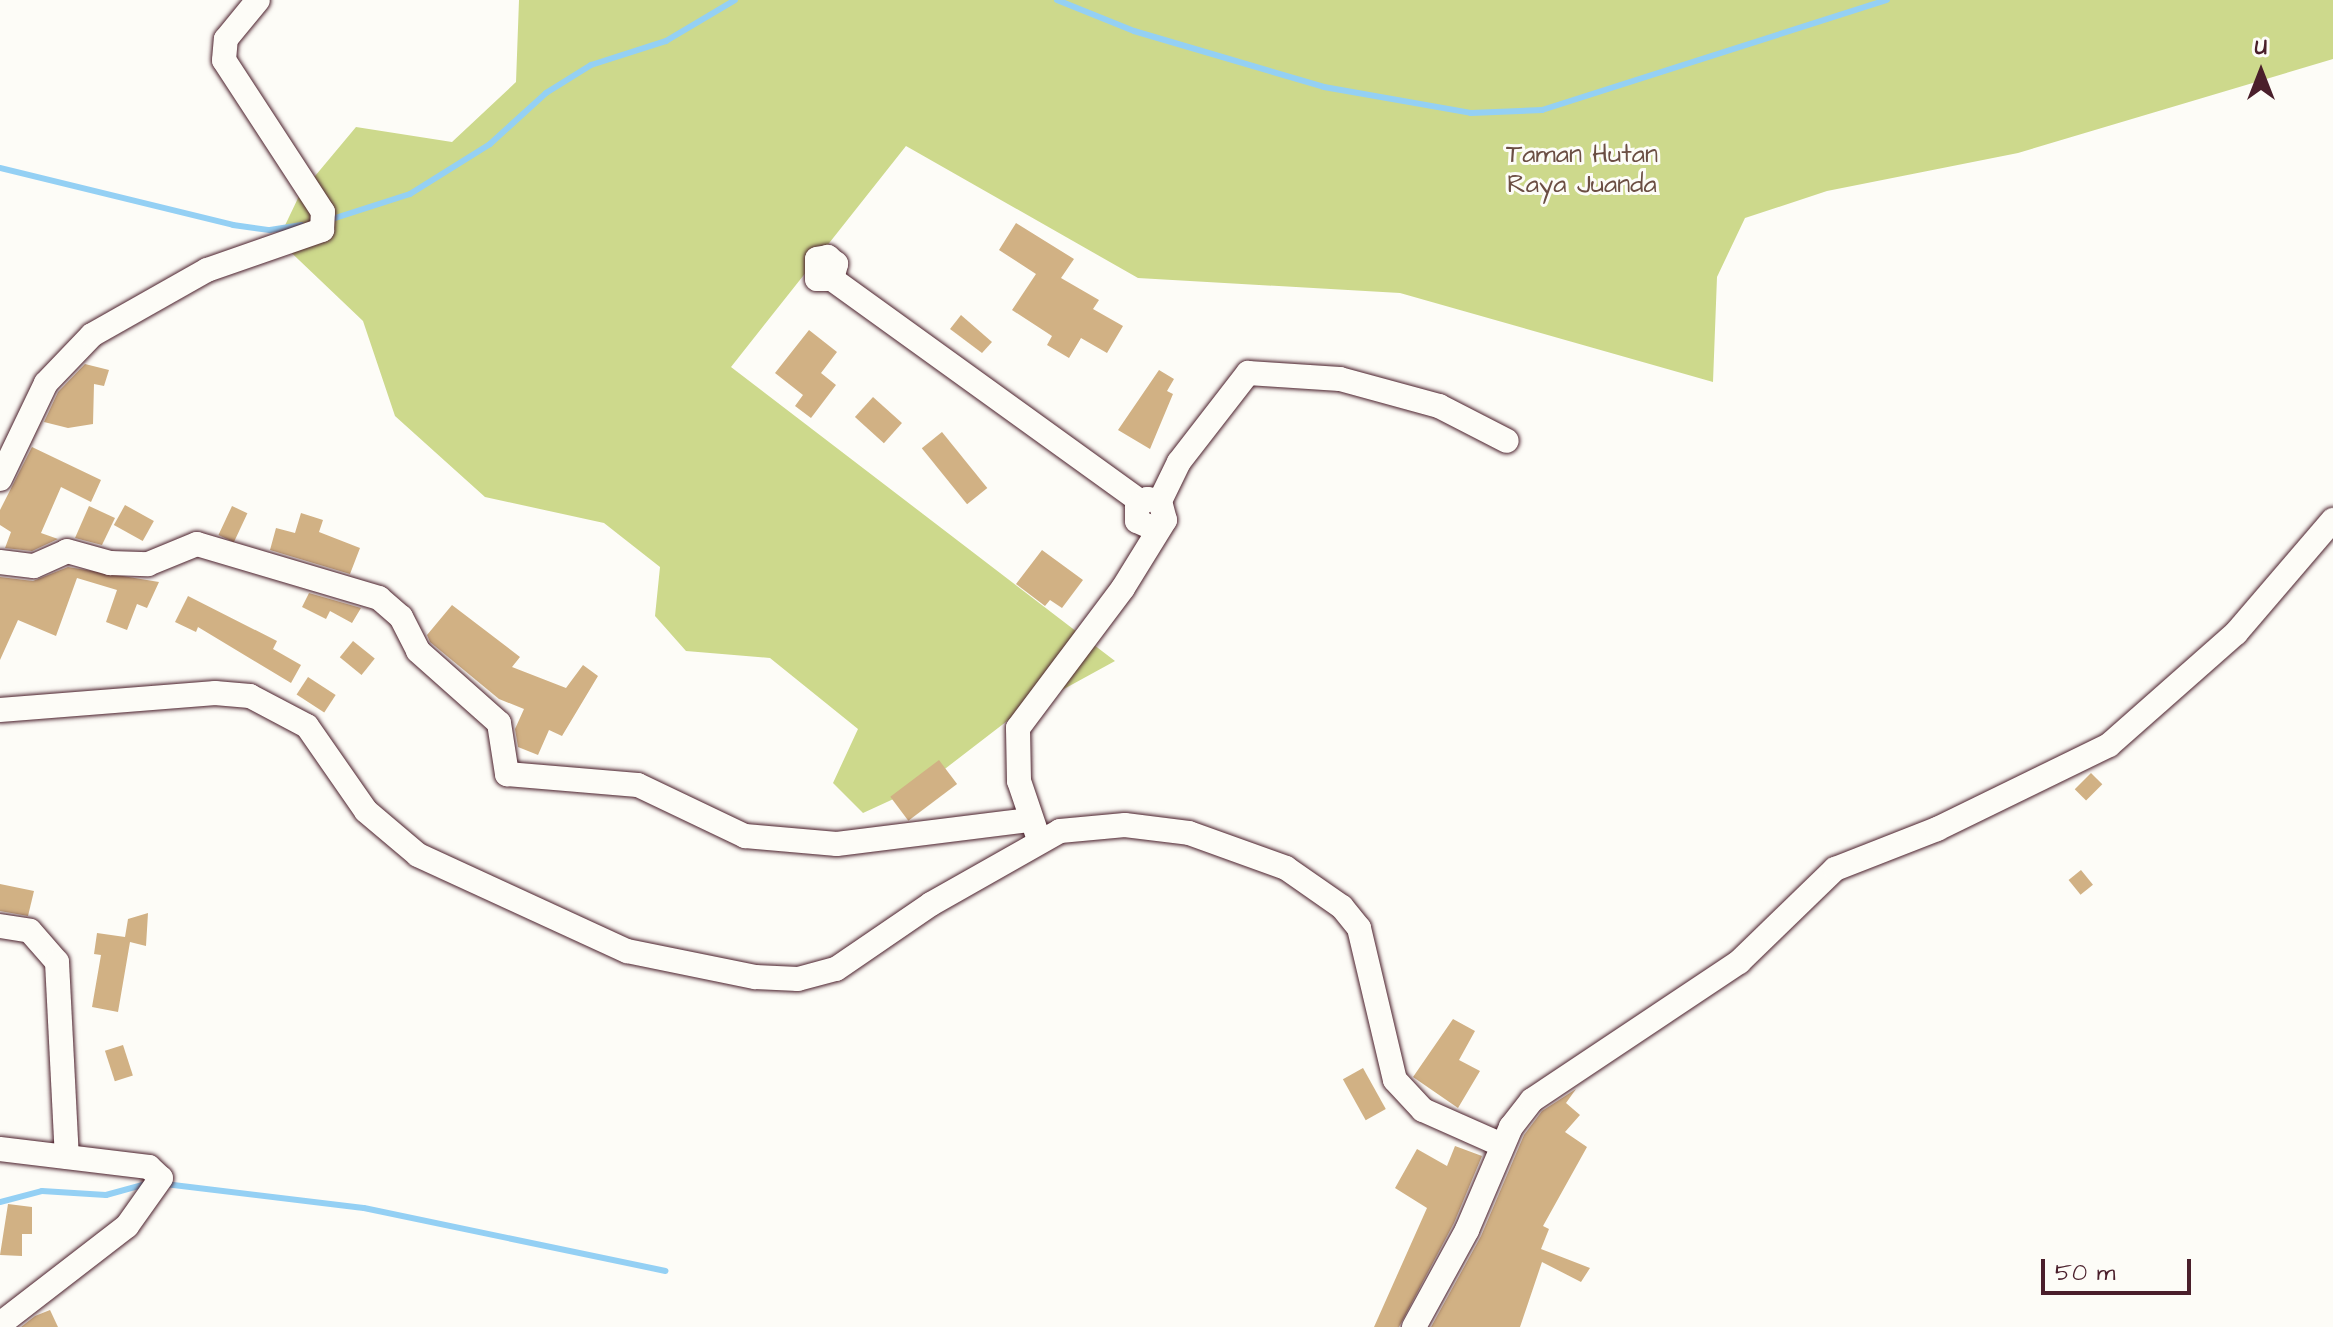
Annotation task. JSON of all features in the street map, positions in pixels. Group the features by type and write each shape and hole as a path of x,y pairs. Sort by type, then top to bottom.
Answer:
{"street":[{"path":"0,479 46,383 92,335 207,270 322,230 323,212 224,60 226,39 258,0"},
{"path":"832,279 1150,502"},
{"path":"1035,830 1019,781 1018,728 1123,588 1155,529 1137,521 1248,373 1340,379 1439,406 1507,441"},
{"path":"1414,1327 1467,1230 1502,1145 1532,1100 1739,962 1835,869 1966,816 2109,745 2135,726 2236,633 2333,520"},
{"path":"0,562 34,566 67,551 110,563 144,564 197,544 379,598 401,617 418,651 499,723 507,774 638,785 745,836 837,844 1125,825 1189,833 1299,876 1359,928 1395,1080 1423,1110 1502,1145"},
{"path":"0,710 215,693 250,696 307,726 366,811 418,855 627,951 755,977 798,979 836,969 1035,830"},
{"path":"0,926 30,931 57,962 67,1157"},
{"path":"0,1149 152,1168 161,1186 70,1276 0,1324"}],"green space":[{"name":"Taman Hutan Raya Juanda","path":"519,0 2333,0 2333,59 2018,153 1827,191 1745,218 1717,277 1713,382 1400,293 1138,278 906,146 731,367 1115,661 1011,718 924,785 863,813 833,783 858,729 770,658 686,651 655,616 660,567 604,523 485,497 395,416 363,321 278,240 300,194 356,127 452,142 516,82"}],"building":[{"path":"1016,223 1074,259 1061,278 1099,300 1093,309 1123,326 1107,353 1081,338 1069,358 1047,345 1052,336 1012,310 1036,274 999,250"},
{"path":"961,315 992,342 982,353 950,329"},
{"path":"809,330 837,352 821,373 836,385 811,418 795,406 803,395 775,373"},
{"path":"85,364 109,370 104,386 94,384 93,424 68,428 44,422 58,392"},
{"path":"1159,370 1174,379 1167,391 1173,394 1150,449 1118,430"},
{"path":"873,397 902,423 884,443 855,417"},
{"path":"942,432 987,488 967,504 922,448"},
{"path":"32,447 101,480 91,502 61,487 41,533 58,539 32,551 5,548 11,532 0,525 0,510"},
{"path":"125,505 154,521 143,541 114,525"},
{"path":"89,506 115,518 102,545 75,538"},
{"path":"232,506 247,513 234,542 218,535"},
{"path":"301,513 323,520 319,532 360,548 350,574 270,550 276,528 295,533"},
{"path":"1042,550 1083,580 1062,608 1050,600 1045,606 1016,584"},
{"path":"68,567 159,582 147,608 137,604 127,630 106,622 117,590 77,578 56,636 18,620 0,660 0,577 33,581"},
{"path":"309,593 361,608 352,623 330,611 326,619 302,607"},
{"path":"188,596 277,641 273,649 301,665 291,683 198,627 196,632 175,622"},
{"path":"452,605 520,657 512,667 566,688 583,665 598,676 562,736 549,730 538,755 518,747 515,729 524,709 499,699 430,642 427,635"},
{"path":"353,641 375,659 362,675 340,657"},
{"path":"308,677 336,695 324,713 297,695"},
{"path":"939,760 957,784 908,821 890,797"},
{"path":"2091,773 2102,784 2086,801 2075,789"},
{"path":"2081,870 2093,885 2081,895 2069,880"},
{"path":"0,884 34,891 28,916 0,911"},
{"path":"148,913 146,946 130,942 118,1012 92,1007 101,955 94,954 97,933 125,937 128,919"},
{"path":"1453,1019 1475,1031 1459,1060 1480,1071 1458,1108 1413,1077"},
{"path":"123,1045 133,1075 115,1081 105,1051"},
{"path":"1363,1068 1386,1109 1366,1120 1343,1079"},
{"path":"1576,1089 1566,1103 1580,1115 1565,1132 1587,1147 1543,1226 1549,1229 1541,1249 1590,1268 1581,1282 1542,1262 1520,1327 1431,1327 1481,1236 1524,1135 1542,1111"},
{"path":"1455,1146 1482,1156 1454,1223 1399,1327 1374,1327 1427,1208 1395,1188 1417,1149 1447,1166"},
{"path":"8,1204 32,1207 32,1234 22,1234 22,1256 0,1255"},
{"path":"50,1310 58,1327 21,1327 35,1316"}],"waterway":[{"path":"329,220 410,194 490,144 546,93 591,65 666,41 735,0"},
{"path":"1057,0 1134,31 1324,87 1471,113 1542,110 1887,0"},
{"path":"0,168 233,225 270,230 302,225"},
{"path":"0,1202 42,1191 106,1195 146,1184"},
{"path":"165,1184 364,1208 665,1271"}]}
